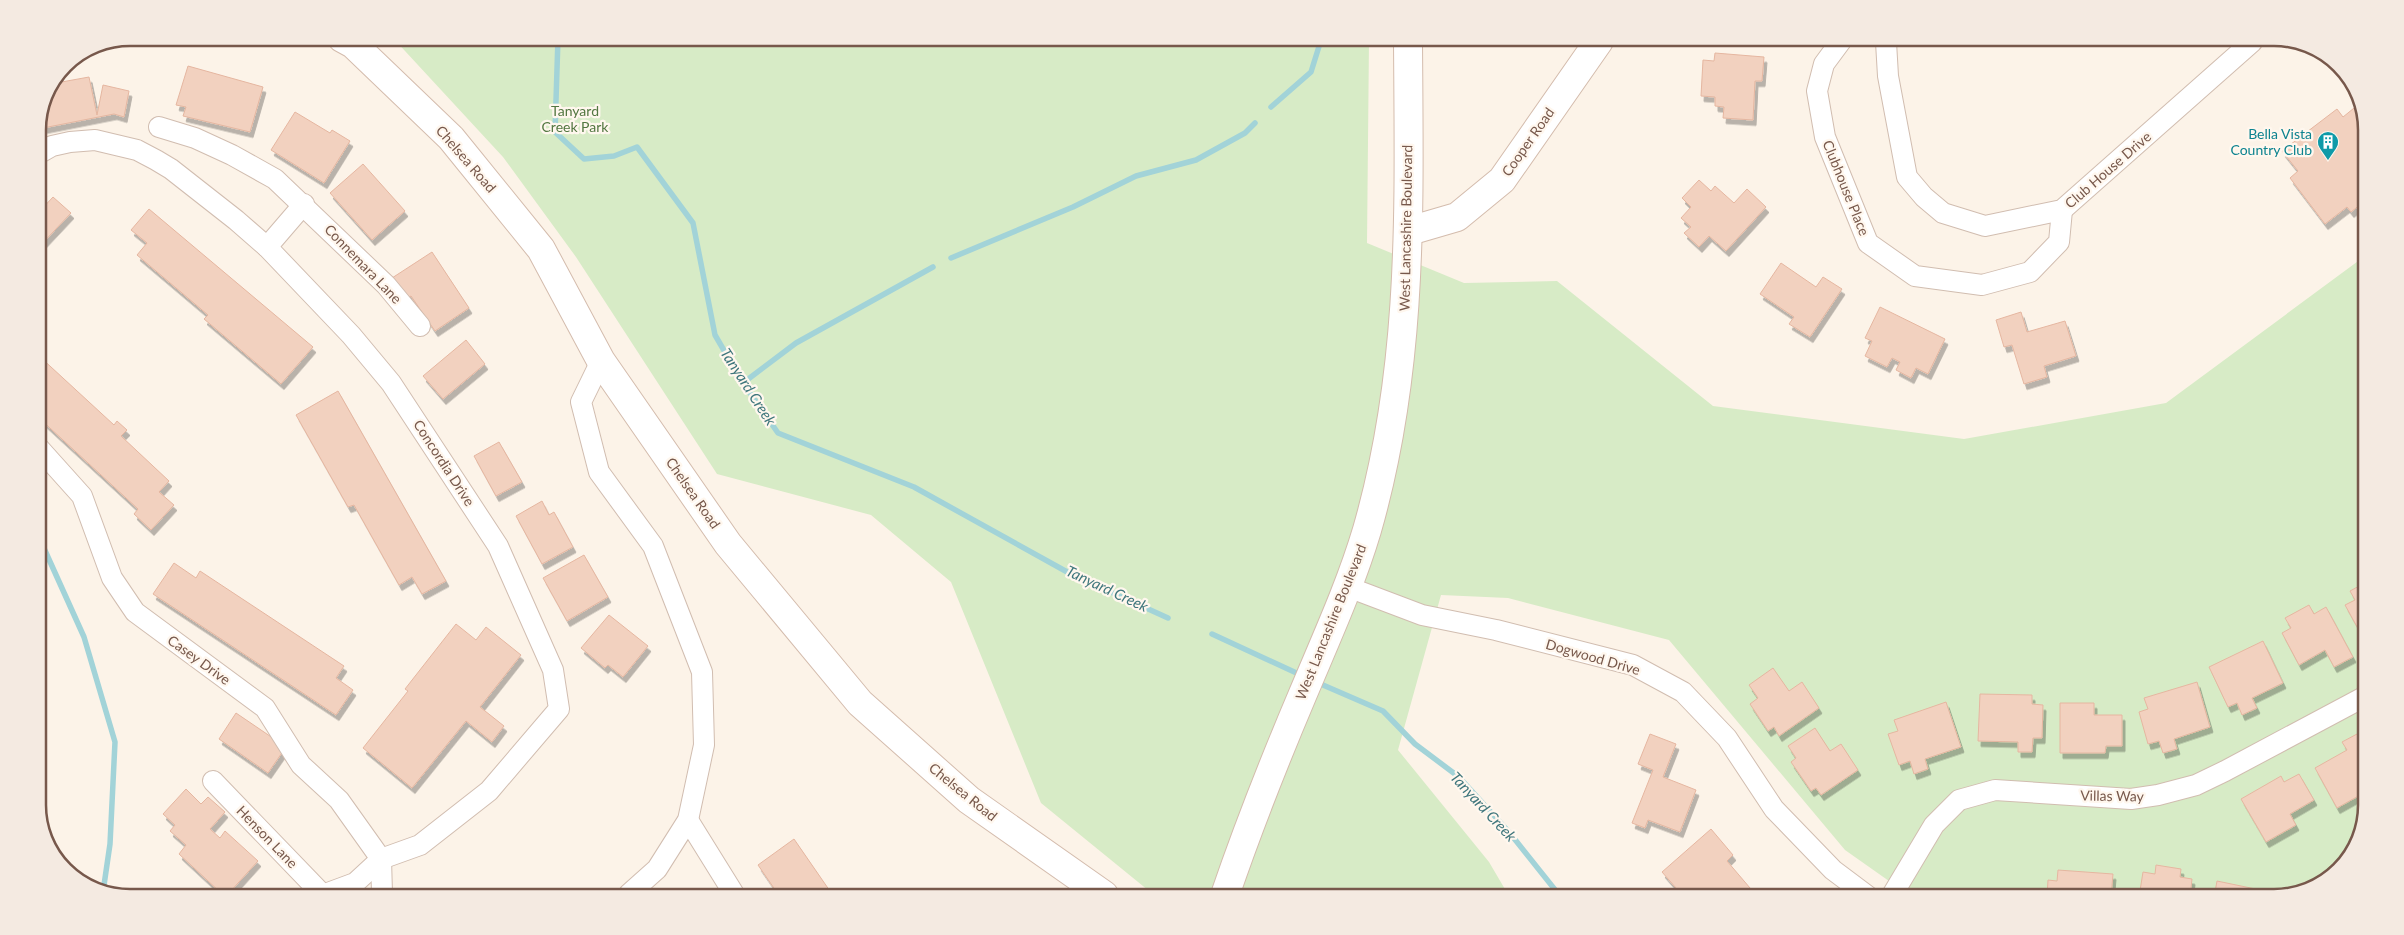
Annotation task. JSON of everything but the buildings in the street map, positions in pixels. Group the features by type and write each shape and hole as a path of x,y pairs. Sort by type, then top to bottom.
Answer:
{"street":[{"name":"Chelsea Road","path":"355,46 451,138 540,249 601,361 728,544 860,703 970,800 1096,889"},
{"name":"West Lancashire Boulevard","path":"1227,889 1274,762 1348,587 1367,531 1387,449 1403,337 1409,231 1408,46"},
{"name":"Cooper Road","path":"1409,231 1457,217 1502,180 1596,46"},
{"name":"Clubhouse Place","path":"1838,46 1824,64 1817,91 1825,137 1868,244 1915,276 1982,285 2030,272 2059,242 2062,210"},
{"name":"Club House Drive","path":"1886,46 1888,76 1908,177 1924,197 1943,213 1985,226 2062,210 2247,46"},
{"name":"Connemara Lane","path":"159,127 194,138 232,155 275,179 304,204 386,285 420,326"},
{"name":"Concordia Drive","path":"46,149 52,146 70,142 95,140 137,150 172,169 267,247 351,334 391,383 498,546 553,670 559,709 489,792 420,845 381,859"},
{"path":"267,247 304,204"},
{"path":"601,361 581,402 599,472 653,546 702,672 704,745 688,820 657,869 635,889"},
{"name":"Casey Drive","path":"46,456 82,496 112,578 135,612 265,708 301,766 340,800 381,859"},
{"name":"Dogwood Drive","path":"1348,587 1422,615 1496,630 1632,665 1684,692 1727,738 1774,809 1833,870 1859,889"},
{"name":"Villas Way","path":"1896,889 1934,825 1959,800 1995,790 2131,799 2158,795 2196,784 2225,771 2358,700"},
{"name":"Henson Lane","path":"213,781 317,889"},
{"path":"688,820 731,889"},
{"path":"339,889 355,883 381,859"},
{"path":"381,859 382,889"}],"green space":[{"name":"Tanyard Creek Park","path":"400,46 1369,46 1367,243 1464,283 1557,281 1713,406 1964,439 2166,403 2358,261 2358,804 2353,832 2340,856 2329,868 2306,882 2284,888 1900,889 1845,850 1669,640 1508,598 1441,595 1398,750 1489,862 1505,889 1147,889 1041,803 951,582 871,515 717,474 576,257 503,157"}],"waterway":[{"name":"Tanyard Creek","path":"558,46 555,132 584,159 614,156 637,147 693,223 715,335 743,383 778,433 914,487 1069,573 1168,618"},
{"path":"1271,107 1311,72 1319,46"},
{"path":"951,258 1073,207 1136,176 1196,160 1245,133 1255,123"},
{"path":"743,383 796,343 933,267"},
{"path":"46,553 84,637 115,742 110,844 104,884"},
{"name":"Tanyard Creek","path":"1212,634 1303,676"},
{"name":"Tanyard Creek","path":"1316,682 1383,711 1415,744 1459,777 1509,832 1554,889"}],"place":[{"name":"Bella Vista Country Club","path":"2328,161"}]}
